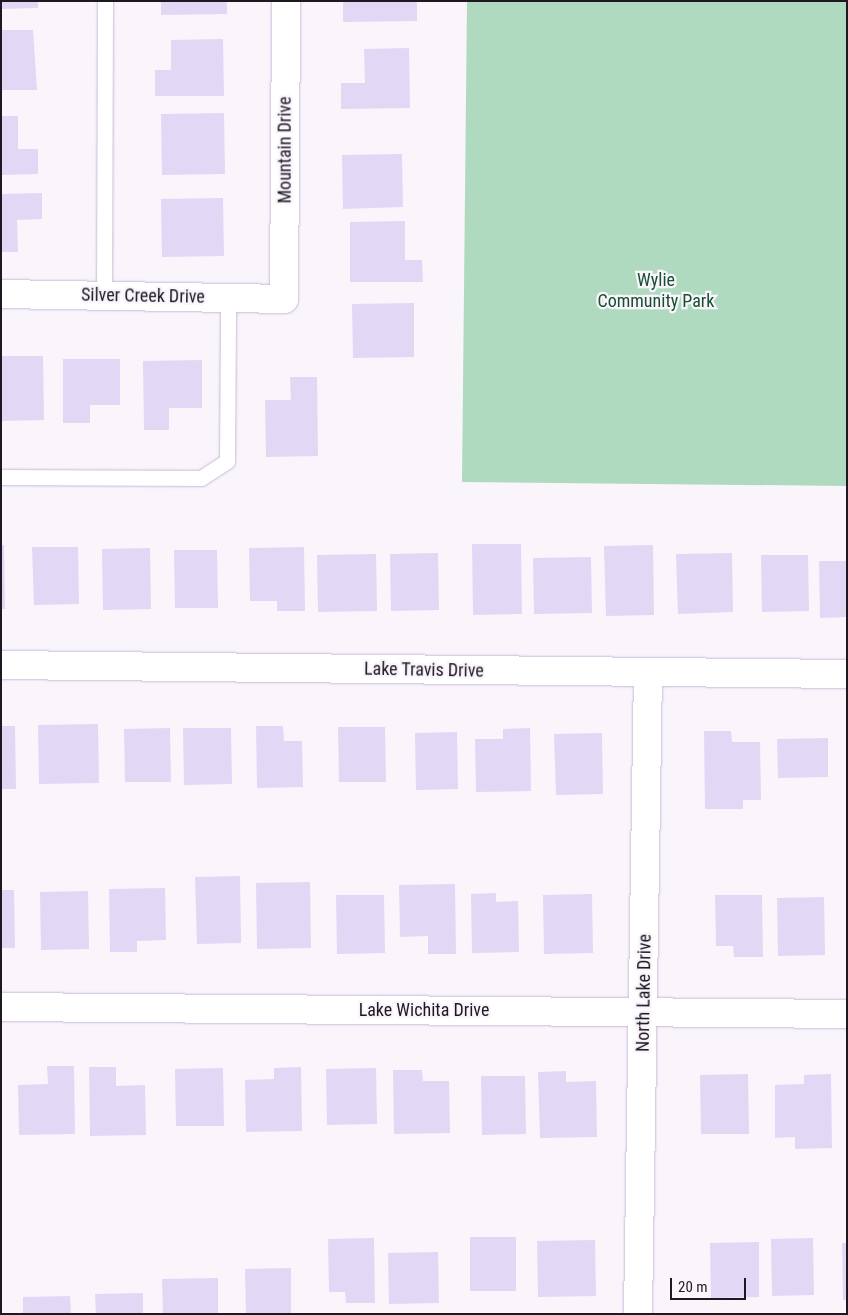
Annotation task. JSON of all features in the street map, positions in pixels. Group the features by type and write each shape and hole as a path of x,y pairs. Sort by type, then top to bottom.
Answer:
{"street":[{"name":"Mountain Drive","path":"284,299 286,1"},
{"name":"Silver Creek Drive","path":"1,294 284,299"},
{"name":"Lake Travis Drive","path":"1,665 847,674"},
{"name":"North Lake Drive","path":"638,1314 648,672"},
{"name":"Lake Wichita Drive","path":"1,1007 847,1014"}],"lane":[{"path":"104,296 106,1"},
{"path":"1,477 201,478 227,461 228,298"}],"green space":[{"name":"Wylie Community Park","path":"467,1 847,1 847,486 462,482"}],"building":[{"path":"1,1 38,1 38,8 1,9"},
{"path":"161,1 227,1 227,14 161,15"},
{"path":"343,1 417,1 417,21 343,22"},
{"path":"1,30 33,30 37,90 1,90"},
{"path":"223,39 224,96 155,96 155,70 171,70 171,40"},
{"path":"409,48 410,108 341,109 341,83 365,83 364,49"},
{"path":"224,113 225,174 162,175 161,114"},
{"path":"1,116 18,116 18,149 38,149 38,174 1,175"},
{"path":"402,154 403,207 343,209 342,155"},
{"path":"42,193 42,219 17,220 18,252 1,252 1,194"},
{"path":"223,198 224,256 162,257 161,199"},
{"path":"405,221 405,260 422,260 423,282 350,282 350,222"},
{"path":"414,303 414,357 353,358 352,304"},
{"path":"1,356 43,356 44,420 1,421"},
{"path":"63,359 120,359 120,405 90,405 90,423 63,423"},
{"path":"202,360 202,408 169,408 169,430 144,430 143,361"},
{"path":"290,377 317,377 318,456 266,457 265,400 291,400"},
{"path":"472,544 521,544 522,614 473,615"},
{"path":"1,545 4,545 5,609 1,609"},
{"path":"653,545 654,615 606,616 604,546"},
{"path":"32,547 78,547 79,604 34,605"},
{"path":"304,547 305,611 277,611 277,601 250,601 249,548"},
{"path":"150,548 151,609 103,610 102,549"},
{"path":"174,550 217,550 218,608 175,608"},
{"path":"438,553 439,610 391,611 390,554"},
{"path":"732,553 733,612 678,614 676,554"},
{"path":"376,554 377,611 318,612 317,555"},
{"path":"761,555 808,555 809,611 762,612"},
{"path":"591,557 592,613 534,614 533,558"},
{"path":"819,561 847,561 847,617 820,618"},
{"path":"98,724 99,783 39,784 38,725"},
{"path":"1,726 15,726 16,789 1,789"},
{"path":"256,726 283,726 284,741 302,741 303,787 257,788"},
{"path":"338,727 385,727 386,782 339,782"},
{"path":"170,728 171,782 125,782 124,729"},
{"path":"183,728 231,728 232,784 184,785"},
{"path":"530,728 531,791 476,792 475,739 503,739 503,729"},
{"path":"704,731 731,731 732,742 760,742 761,800 743,800 743,809 705,809"},
{"path":"457,732 458,789 416,790 415,733"},
{"path":"602,733 603,794 556,795 554,734"},
{"path":"828,738 828,777 778,778 777,739"},
{"path":"240,876 241,943 197,944 195,877"},
{"path":"310,882 311,948 257,949 256,883"},
{"path":"455,884 456,954 428,954 428,936 400,937 399,885"},
{"path":"165,888 166,940 137,941 137,952 110,952 109,889"},
{"path":"1,890 14,890 15,948 1,948"},
{"path":"88,891 89,949 41,950 40,892"},
{"path":"496,893 496,902 518,901 519,952 472,953 471,894"},
{"path":"592,894 593,953 544,954 543,895"},
{"path":"336,895 384,895 385,953 337,954"},
{"path":"715,895 762,895 763,957 734,957 733,946 716,946"},
{"path":"824,897 825,955 778,956 777,898"},
{"path":"47,1066 74,1066 75,1134 19,1135 18,1085 48,1084"},
{"path":"89,1067 116,1067 116,1086 145,1085 146,1135 90,1136"},
{"path":"301,1067 302,1131 246,1132 245,1080 274,1079 274,1068"},
{"path":"223,1068 224,1126 176,1126 175,1069"},
{"path":"376,1068 377,1124 327,1125 326,1069"},
{"path":"393,1070 422,1070 423,1081 449,1081 450,1133 394,1134"},
{"path":"566,1071 566,1082 596,1081 597,1137 540,1138 538,1072"},
{"path":"748,1074 749,1134 701,1134 700,1075"},
{"path":"831,1074 832,1148 795,1149 795,1137 775,1138 775,1085 804,1084 804,1075"},
{"path":"481,1076 525,1076 526,1134 482,1135"},
{"path":"470,1237 516,1237 516,1291 470,1291"},
{"path":"374,1238 375,1303 346,1303 345,1292 329,1292 328,1239"},
{"path":"813,1238 814,1295 772,1296 771,1239"},
{"path":"595,1240 596,1296 538,1297 537,1241"},
{"path":"759,1242 759,1297 711,1298 710,1243"},
{"path":"842,1243 847,1243 847,1300 843,1300"},
{"path":"438,1252 439,1303 389,1304 388,1253"},
{"path":"291,1268 291,1314 246,1314 245,1269"},
{"path":"218,1278 218,1314 163,1314 162,1279"},
{"path":"143,1293 143,1314 96,1314 95,1294"},
{"path":"70,1296 71,1314 23,1314 23,1297"}]}
